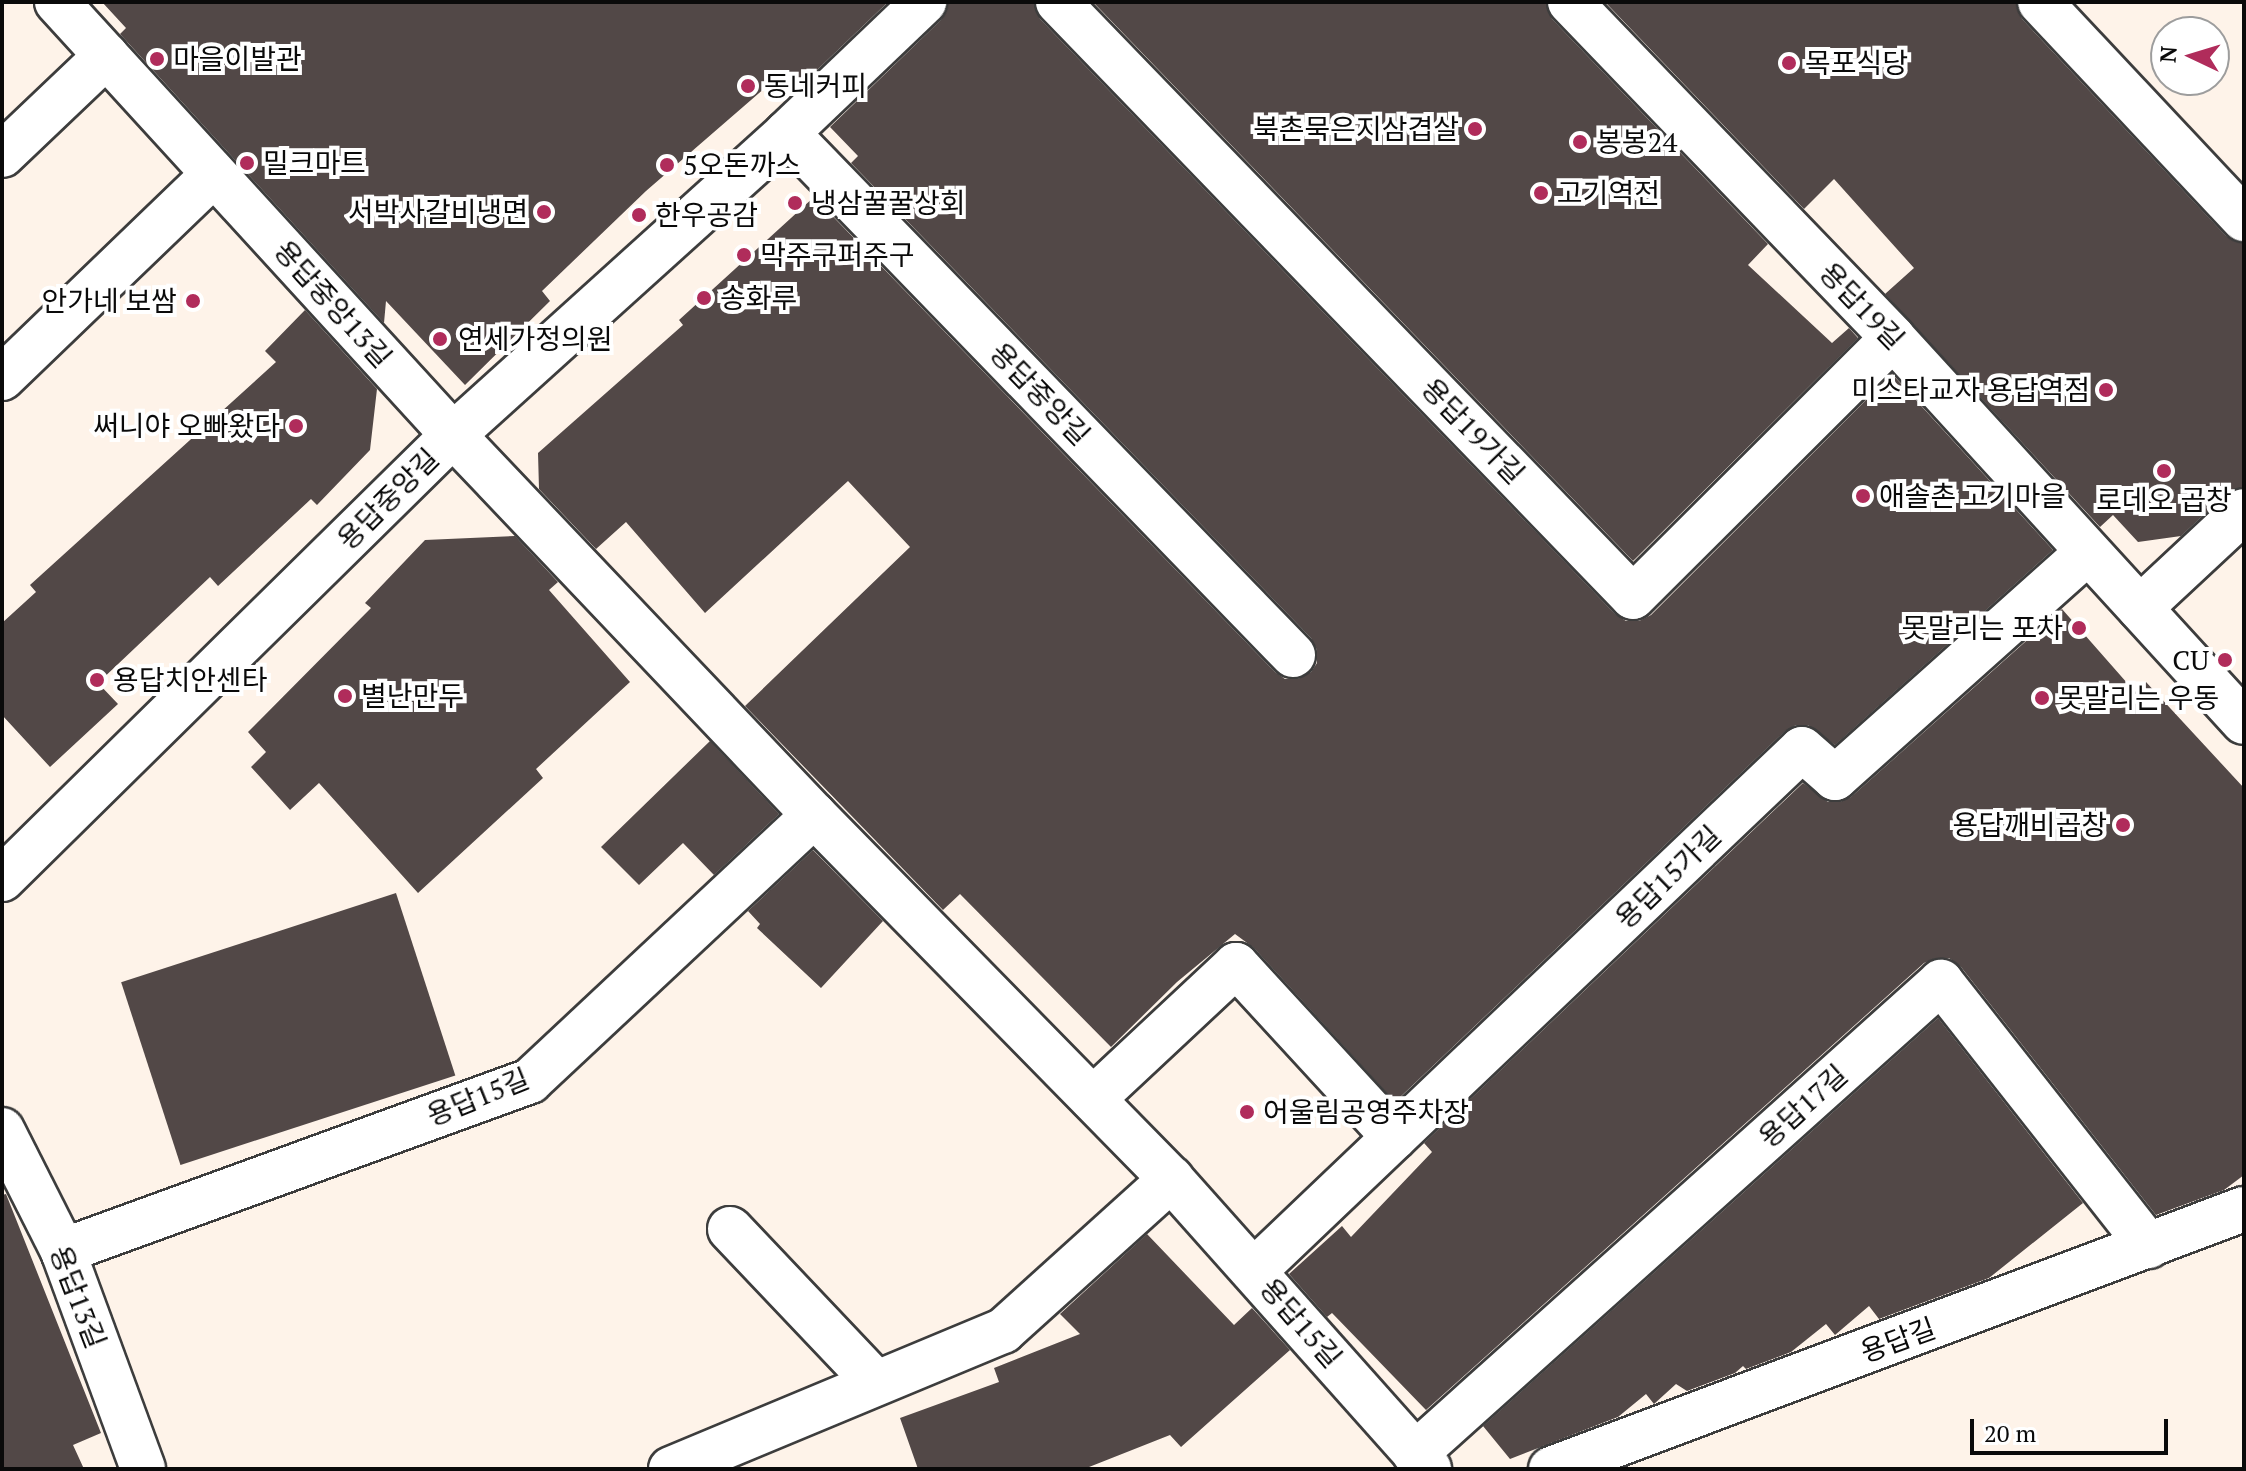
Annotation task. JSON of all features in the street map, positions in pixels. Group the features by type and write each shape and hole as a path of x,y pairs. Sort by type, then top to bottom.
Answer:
{"street":[{"name":"용답중앙13길","path":"57,2 453,435"},
{"name":"용답중앙길","path":"2,879 453,435 787,133 924,2"},
{"name":"용답19가길","path":"1058,2 1633,597 1893,338"},
{"name":"용답19길","path":"1570,2 1893,338 2244,722"},
{"path":"2040,2 2244,219"},
{"path":"2,155 106,56"},
{"name":"용답중앙길","path":"787,133 1293,655"},
{"path":"2,378 214,174"},
{"name":"용답15길","path":"453,435 814,815 1171,1179 1422,1461"},
{"path":"2140,608 2244,511"},
{"name":"용답15가길","path":"1255,1270 1802,749 1835,778 2088,552"},
{"name":"용답15길","path":"63,1251 530,1081 814,815"},
{"path":"1093,1099 1236,965 1394,1137"},
{"name":"용답17길","path":"1422,1461 1941,982 2149,1246"},
{"name":"용답13길","path":"2,1130 63,1251 143,1469"},
{"path":"671,1469 1003,1331 1171,1179"},
{"name":"용답길","path":"1551,1469 2244,1209"},
{"path":"730,1229 876,1383"}],"building":[{"path":"102,2 888,2 795,91 780,75 646,191 542,291 550,301 465,385 386,301 384,323 120,34 126,28"},
{"path":"948,2 1034,2 1040,19 1615,614 1626,621 1639,621 1651,615 1892,374 2053,550 1835,745 1808,725 1796,725 1785,731 1395,1102 1254,948 1235,934 1177,982 1111,1047 960,894 943,910 745,706 910,547 848,481 705,613 626,522 596,549 539,489 538,453 683,325 679,320 814,197 1275,672 1285,679 1298,679 1311,672 1317,663 1317,650 1311,638 851,163 858,156 830,127 941,20"},
{"path":"1093,2 1546,2 1552,19 1768,244 1748,265 1832,343 1849,328 1858,338 1633,561"},
{"path":"1605,2 2016,2 2022,19 2226,236 2244,243 2244,487 2227,493 2181,536 2138,542 2113,515 2100,527 1885,294 1914,268 1834,179 1804,209"},
{"path":"305,310 377,389 370,450 317,505 311,499 218,586 210,577 98,683 118,704 50,767 2,715 2,623 36,592 30,585 276,362 265,351"},
{"path":"515,536 558,582 549,590 630,682 536,769 543,778 418,893 319,783 290,810 251,767 266,752 248,732 371,608 365,603 425,540"},
{"path":"2062,609 2135,692 2146,682 2244,788 2244,1175 2224,1190 2156,1215 1961,967 1949,958 1936,958 1924,963 1426,1410 1332,1313 1327,1317 1289,1274 1342,1226 1351,1237 1432,1152 1424,1143 1803,783 1828,802 1840,802 1851,797"},
{"path":"710,741 779,814 714,875 683,843 639,885 601,847"},
{"path":"813,850 883,921 821,988 757,928 760,924 748,911"},
{"path":"396,893 455,1076 180,1165 121,982"},
{"path":"1938,1018 2083,1203 1989,1278 1879,1319 1869,1306 1835,1335 1826,1324 1791,1352 1746,1369 1743,1366 1735,1373 1687,1391 1676,1384 1654,1404 1646,1394 1618,1417 1510,1459 1483,1426"},
{"path":"6,1194 101,1433 73,1445 84,1469 2,1469 2,1195"},
{"path":"1147,1234 1234,1325 1252,1308 1290,1350 1181,1447 1170,1435 1084,1469 918,1469 900,1418 999,1382 994,1368 1080,1334 1060,1314"}],"place":[{"name":"마을이발관","path":"157,59"},
{"name":"목포식당","path":"1789,63"},
{"name":"동네커피","path":"748,86"},
{"name":"북촌묵은지삼겹살","path":"1475,129"},
{"name":"봉봉24","path":"1580,142"},
{"name":"밀크마트","path":"247,163"},
{"name":"5오돈까스","path":"667,165"},
{"name":"고기역전","path":"1541,193"},
{"name":"냉삼꿀꿀상회","path":"795,203"},
{"name":"서박사갈비냉면","path":"544,212"},
{"name":"한우공감","path":"639,215"},
{"name":"막주구퍼주구","path":"744,255"},
{"name":"송화루","path":"704,298"},
{"name":"안가네 보쌈","path":"193,301"},
{"name":"연세가정의원","path":"440,339"},
{"name":"미스타교자 용답역점","path":"2106,390"},
{"name":"써니야 오빠왔다","path":"296,426"},
{"name":"로데오 곱창","path":"2164,471"},
{"name":"애솔촌 고기마을","path":"1863,496"},
{"name":"못말리는 포차","path":"2079,628"},
{"name":"CU","path":"2225,660"},
{"name":"용답치안센타","path":"97,680"},
{"name":"별난만두","path":"345,696"},
{"name":"못말리는 우동","path":"2042,698"},
{"name":"용답깨비곱창","path":"2123,825"},
{"name":"어울림공영주차장","path":"1247,1112"}]}
